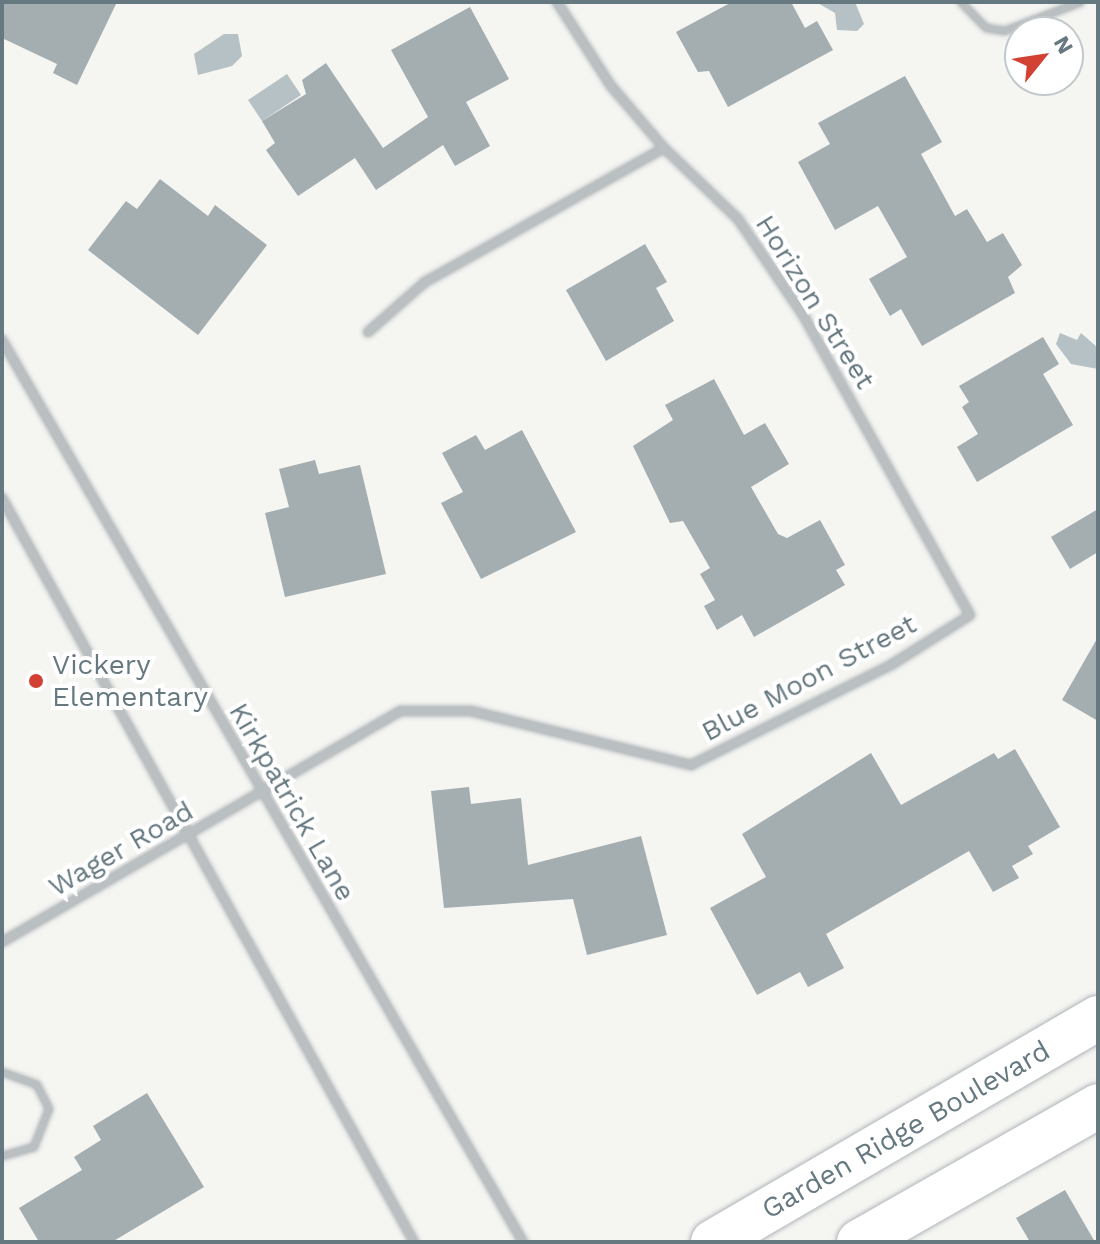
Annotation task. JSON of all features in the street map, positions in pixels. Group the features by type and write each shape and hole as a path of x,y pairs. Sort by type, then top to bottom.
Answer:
{"main road":[{"name":"Garden Ridge Boulevard","path":"713,1242 1098,1018"},
{"path":"859,1242 1098,1106"}],"street":[{"name":"Horizon Street","path":"557,2 611,86 664,148 738,219 805,318 970,615"},
{"path":"368,332 425,282 664,148"},
{"name":"Kirkpatrick Lane","path":"2,340 262,795 523,1242"},
{"path":"2,498 186,837 414,1242"},
{"name":"Blue Moon Street","path":"262,795 401,711 471,711 691,765 891,665 970,615"},
{"name":"Wager Road","path":"2,942 262,795"}],"lane":[{"path":"961,2 986,28 1005,31 1081,2"},
{"path":"2,1072 37,1085 49,1109 34,1147 2,1156"}],"shaded area":[{"path":"816,2 855,2 864,24 857,31 837,30 835,13"},
{"path":"224,34 238,34 242,56 232,66 198,75 194,54"},
{"path":"287,74 301,95 262,121 248,100"},
{"path":"1060,333 1077,340 1081,333 1098,348 1098,369 1071,364 1056,344"}],"building":[{"path":"2,2 117,2 77,85 53,73 57,64 2,38"},
{"path":"732,2 791,2 805,28 817,21 833,50 728,107 709,71 698,72 676,32"},
{"path":"470,7 509,79 466,102 490,146 455,166 443,145 376,190 355,158 298,196 266,150 275,143 262,121 306,94 302,80 326,63 383,148 428,117 391,50"},
{"path":"905,76 942,142 921,154 955,216 967,209 987,242 1003,233 1022,265 1008,277 1015,293 922,346 901,309 890,316 869,279 907,257 878,206 835,230 798,162 830,144 818,123"},
{"path":"160,179 208,216 215,205 267,245 198,335 88,250 126,201 137,209"},
{"path":"645,244 667,282 656,288 674,321 606,361 566,290"},
{"path":"1043,337 1059,364 1043,374 1073,425 977,482 957,447 978,434 962,407 969,402 959,386"},
{"path":"714,379 744,435 765,423 789,464 751,487 778,534 787,538 820,520 845,565 836,570 845,585 754,637 742,615 717,630 704,606 715,600 700,574 710,568 683,521 670,523 633,446 673,420 665,405"},
{"path":"522,430 576,532 481,579 441,503 463,492 442,453 476,435 485,450"},
{"path":"315,460 319,474 360,465 386,574 285,597 265,513 289,507 279,469"},
{"path":"1098,509 1098,552 1070,569 1051,537"},
{"path":"1098,637 1098,721 1062,700"},
{"path":"1015,749 1060,827 1028,846 1033,854 1012,866 1019,878 993,892 969,851 826,934 844,968 808,987 800,972 757,995 710,908 766,877 742,834 871,753 901,805 994,753 998,759"},
{"path":"469,787 471,804 521,798 528,865 641,836 667,935 587,955 573,899 444,908 431,791"},
{"path":"147,1093 204,1187 112,1242 39,1242 19,1208 82,1170 74,1157 101,1140 93,1126"},
{"path":"1065,1190 1095,1242 1030,1242 1016,1218"}],"place":[{"name":"Vickery Elementary","path":"36,681"}]}
